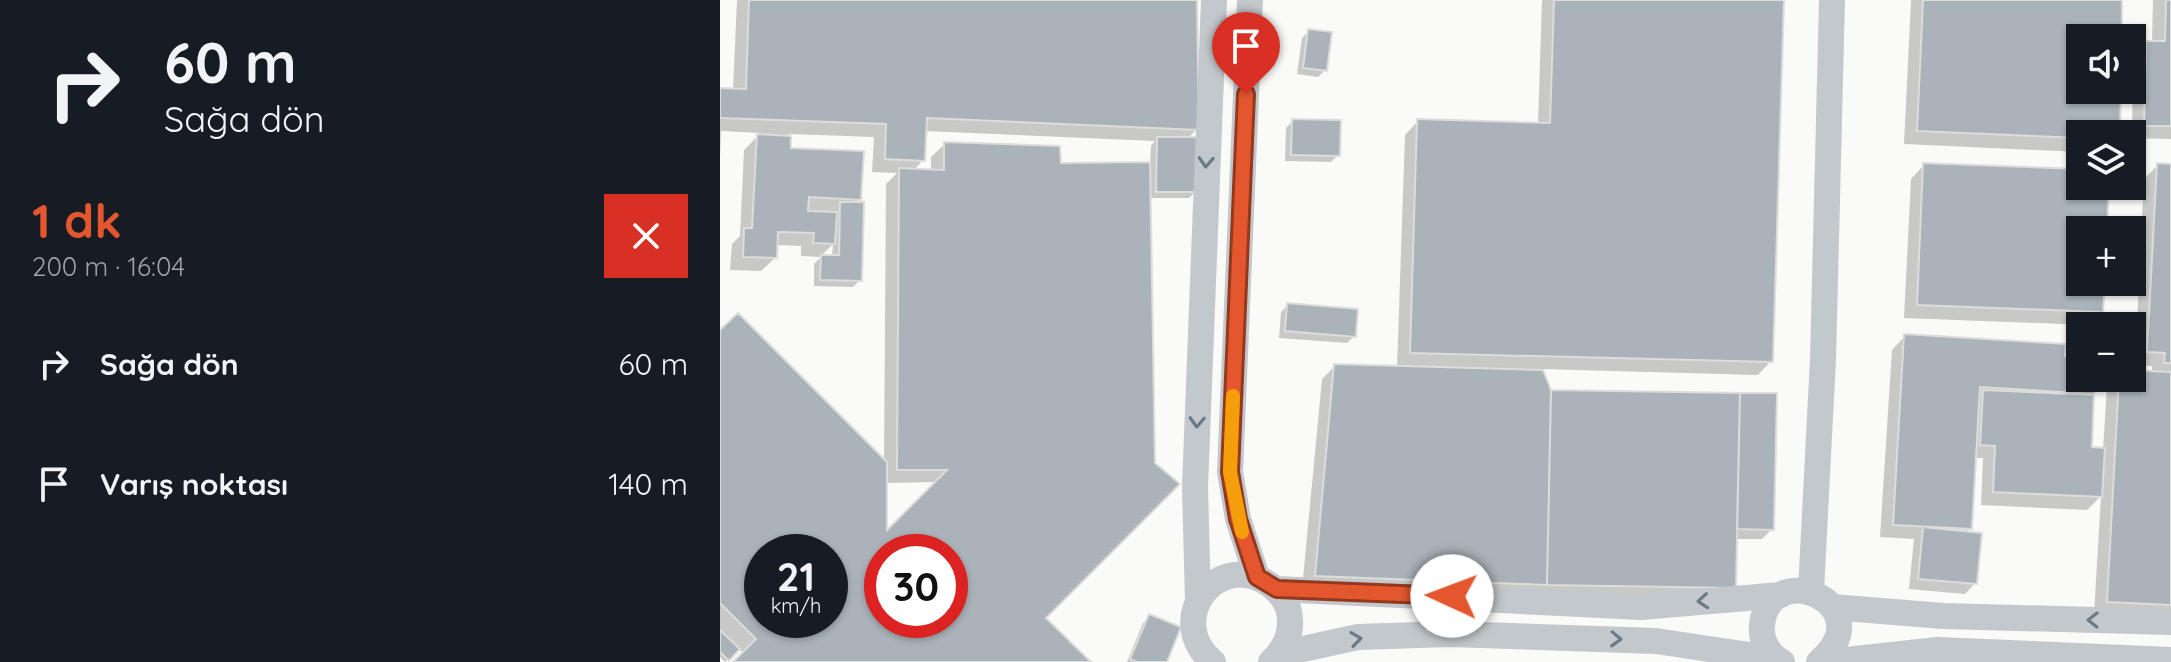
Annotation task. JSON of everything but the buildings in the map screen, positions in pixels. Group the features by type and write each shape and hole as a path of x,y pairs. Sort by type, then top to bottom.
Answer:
{"street":[{"path":"1213,662 1194,650 1193,618 1198,601 1195,487 1214,0"},
{"path":"1250,0 1230,472 1238,519 1267,583 1287,605 1291,622 1288,639 1275,658"},
{"path":"1811,591 1823,359 1832,0"},
{"path":"1198,601 1208,587 1223,577 1240,574 1267,583 1641,607 1781,595"},
{"path":"1778,661 1767,648 1761,626 1770,604 1793,590 1811,591 1823,597 1838,618 1837,639 1831,651 1819,662"},
{"path":"1450,634 1452,596"},
{"path":"1832,607 1943,616 2171,622"},
{"path":"1275,658 1358,637 1450,634 1656,641 1778,661"},
{"path":"1828,662 1938,650 2171,660"}],"slow traffic":[{"path":"1233,396 1230,472 1242,532"}],"route":[{"path":"1246,94 1230,472 1238,519 1257,577 1277,589 1452,596"}]}
